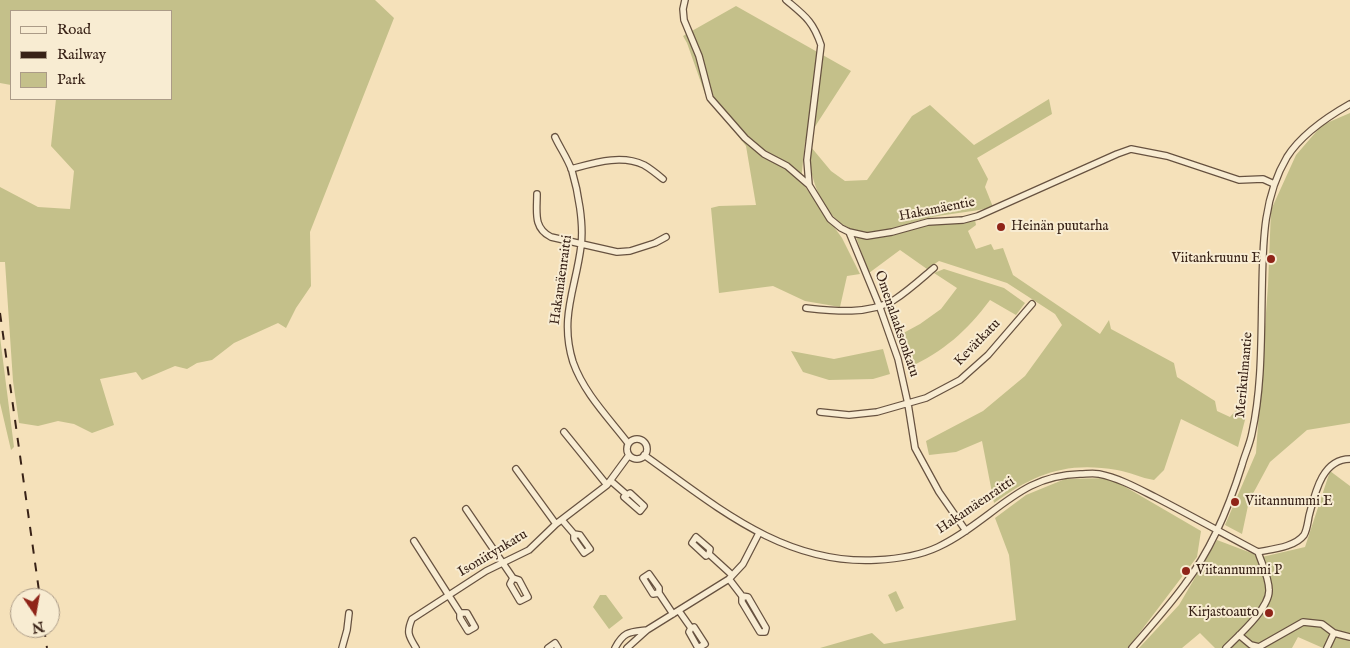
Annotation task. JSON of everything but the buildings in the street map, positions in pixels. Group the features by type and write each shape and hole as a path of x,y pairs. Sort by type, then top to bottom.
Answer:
{"street":[{"path":"685,0 683,9 684,20 699,56 710,98 745,138 764,154 787,166 809,185"},
{"name":"Hakamäentie","path":"786,0 808,19 815,28 821,46 807,160 809,185 830,219 849,232 867,236 892,232 928,222 963,220 978,216 1131,149 1166,156 1239,180 1263,179 1274,184"},
{"name":"Merikulmantie","path":"1132,648 1187,583 1218,531 1252,435 1261,367 1264,238 1267,210 1274,184 1288,156 1305,137 1326,118 1350,104"},
{"name":"Hakamäenraitti","path":"555,137 571,169 579,202 582,245 568,305 567,332 573,362 587,392 628,443"},
{"path":"571,169 614,160 634,161 645,166 663,179"},
{"path":"537,194 537,219 543,233 551,237 617,252 630,251 655,244 666,237"},
{"name":"Omenalaaksonkatu","path":"849,232 879,305 898,359 915,448 939,492 966,531"},
{"path":"806,308 840,312 870,308 893,300 934,268"},
{"name":"Kevätkatu","path":"820,412 849,414 877,412 926,398 960,380 988,355 1032,304"},
{"path":"564,432 609,483 627,495"},
{"path":"637,439 643,441 647,449 644,455 638,458 629,455 628,443 637,439"},
{"name":"Isoniitynkatu","path":"416,648 408,635 408,627 412,619 486,571 530,550 556,524 609,483 629,455"},
{"name":"Hakamäenraitti","path":"644,455 759,533 795,550 836,559 858,561 885,560 922,553 938,547 966,531 1019,492 1042,480 1064,475 1098,474 1131,485 1258,552"},
{"path":"1226,648 1266,603 1269,596 1270,588 1258,552 1292,544 1305,534 1311,508 1323,473 1340,459 1350,459"},
{"path":"516,469 556,524"},
{"path":"466,509 513,578"},
{"path":"562,520 574,534"},
{"path":"620,638 628,648 647,630 731,577 743,564 759,533"},
{"path":"414,541 460,613"},
{"path":"709,554 731,577 742,596 742,602 760,632 765,632 766,628 748,597 742,596"},
{"path":"659,593 691,628"},
{"path":"342,648 349,613"},
{"path":"751,617 758,613"},
{"path":"1239,635 1251,645 1259,647 1303,622 1322,624 1334,633 1350,637"},
{"path":"615,648 620,638 626,634 647,630"},
{"path":"1327,648 1334,633"},
{"path":"548,648 555,643 558,648"}],"green space":[{"path":"0,0 375,0 394,18 310,232 311,286 296,308 286,328 278,323 234,343 212,360 197,363 187,369 175,366 142,380 136,372 100,379 114,425 92,433 74,424 58,421 38,426 19,423 13,381 5,262 0,262 0,187 38,207 70,209 74,171 51,146 56,100 172,100 172,10 10,10 10,85 0,83"},
{"path":"736,6 851,71 805,142 801,181 842,238 860,274 847,276 840,307 805,301 773,286 719,293 711,208 756,205 746,146 705,94 683,36"},
{"path":"1049,99 1052,114 977,158 988,179 985,187 993,207 933,217 887,230 865,232 854,230 837,220 823,203 815,184 811,168 811,147 831,171 845,181 867,180 912,116 930,105 974,145"},
{"path":"1350,113 1350,423 1307,430 1270,462 1249,501 1242,534 1225,525 1256,453 1268,285 1271,210 1296,155 1322,125"},
{"path":"975,220 976,225 968,231 976,249 991,244 994,250 1003,248 1013,275 1100,334 1109,320 1111,329 1174,363 1177,377 1215,401 1217,411 1230,417 1238,408 1246,416 1238,447 1181,419 1164,470 1154,480 1122,471 1099,468 1082,467 1066,469 1037,477 994,503 982,441 956,452 929,455 926,441 983,411 1025,376 1062,325 1055,314 1007,283 939,261 927,269 900,250 869,273 856,237 867,239 929,225"},
{"path":"944,269 1004,288 1025,303 1016,315 990,300 954,340 933,355 908,368 896,337 920,324 941,309 957,288 934,273"},
{"path":"0,337 14,447 11,450 0,403"},
{"path":"883,349 890,374 873,379 829,380 803,372 791,351 834,359"},
{"path":"1330,471 1350,486 1350,648 1323,648 1298,637 1292,648 1215,648 1200,633 1182,648 1139,648 1179,605 1217,540 1262,557 1305,547"},
{"path":"1110,478 1201,531 1197,557 1128,648 820,648 872,633 884,644 1016,620 1009,555 995,518 1026,495 1065,479"},
{"path":"896,591 904,608 896,612 888,595"},
{"path":"600,595 606,595 623,618 609,629 593,607"}],"railway":[{"path":"0,313 39,588"},
{"path":"46,638 47,648"}],"place":[{"name":"Heinän puutarha","path":"1001,227"},
{"name":"Viitankruunu E","path":"1271,259"},
{"name":"Viitannummi E","path":"1235,502"},
{"name":"Viitannummi P","path":"1186,571"},
{"name":"Kirjastoauto","path":"1269,613"}]}
